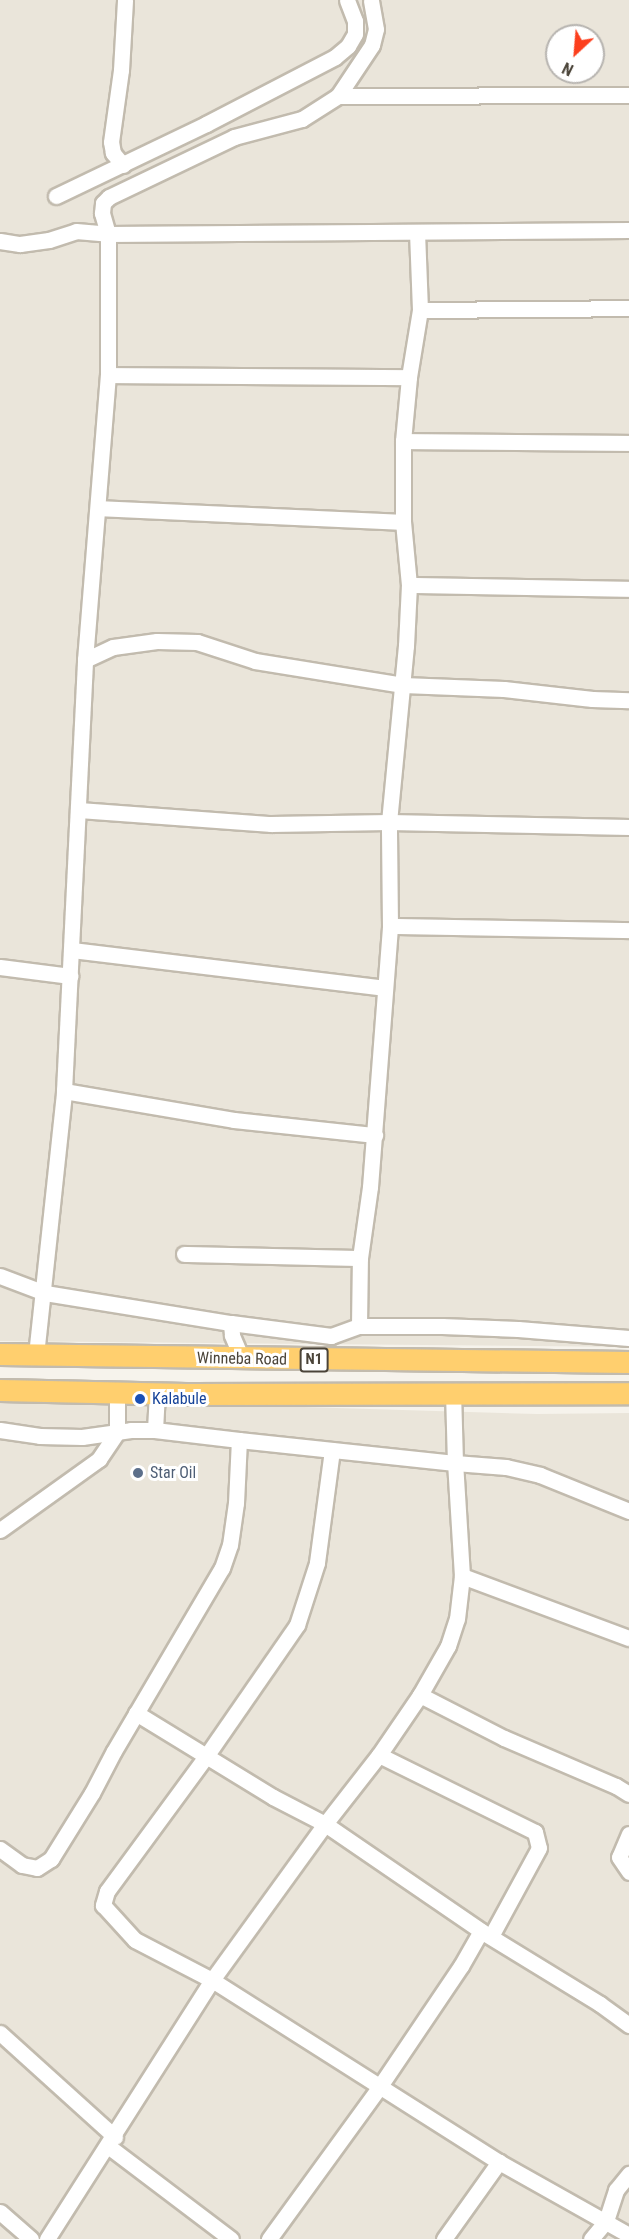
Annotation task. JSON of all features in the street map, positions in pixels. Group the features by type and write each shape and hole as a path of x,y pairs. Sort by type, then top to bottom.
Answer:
{"highway":[{"name":"Winneba Road","path":"0,1354 242,1359 629,1362"},
{"path":"596,1392 593,1385 594,1373 600,1361"},
{"name":"Winneba Road","path":"0,1390 157,1394 629,1393"}],"street":[{"path":"123,165 113,153 111,142 122,70 125,0"},
{"path":"56,196 123,165 336,57 348,46 355,34 356,21 347,0"},
{"path":"36,1355 45,1293 64,1091 85,660 108,375 108,234 102,213 103,203 109,197 234,137 302,119 338,96 372,45 376,29 371,0"},
{"path":"338,96 629,95"},
{"path":"0,240 20,244 49,240 76,231 108,234 629,230"},
{"path":"359,1326 360,1258 375,1135 390,926 389,822 403,685 409,585 403,522 403,441 409,377 420,310 417,233"},
{"path":"420,310 629,308"},
{"path":"108,375 409,377"},
{"path":"403,441 629,443"},
{"path":"98,508 403,522"},
{"path":"409,585 629,589"},
{"path":"85,660 113,646 157,641 197,642 255,661 403,685 504,689 629,700"},
{"path":"79,810 271,824 389,822 629,826"},
{"path":"390,926 629,930"},
{"path":"72,950 384,988"},
{"path":"0,967 70,976"},
{"path":"64,1091 234,1120 375,1135"},
{"path":"184,1254 360,1258"},
{"path":"0,1276 45,1293 231,1323 331,1336 359,1326 518,1329 629,1338"},
{"path":"231,1323 232,1335 242,1359"},
{"path":"0,1530 64,1481 88,1469 99,1459 117,1432 117,1392"},
{"path":"47,2239 212,1980 325,1824 379,1755 420,1695 448,1646 457,1619 462,1576 453,1392"},
{"path":"154,1430 157,1394"},
{"path":"0,1430 40,1436 82,1437 154,1430 506,1467 540,1475 629,1511"},
{"path":"0,1849 22,1865 37,1868 44,1865 92,1793 136,1713 222,1568 230,1545 236,1503 239,1440"},
{"path":"332,1450 317,1563 297,1625 207,1755 107,1891 103,1905 135,1940 212,1980 499,2162 606,2220 629,2235"},
{"path":"462,1576 629,1638"},
{"path":"420,1695 504,1738 616,1786 629,1794"},
{"path":"136,1713 273,1797 325,1824 486,1933 629,2025"},
{"path":"269,2239 380,2086 486,1933 539,1848 536,1832 379,1755"},
{"path":"629,1834 619,1857 629,1872"},
{"path":"0,2033 111,2141 231,2239"},
{"path":"444,2239 499,2162"},
{"path":"591,2239 606,2220 616,2190 629,2174"},
{"path":"0,2212 31,2239"}],"shaded area":[{"path":"0,0 629,0 629,1347 0,1341"},
{"path":"0,1398 537,1414 629,1413 629,2239 0,2239"}],"place":[{"name":"Kalabule","path":"140,1399"},
{"name":"Star Oil","path":"138,1473"}]}
